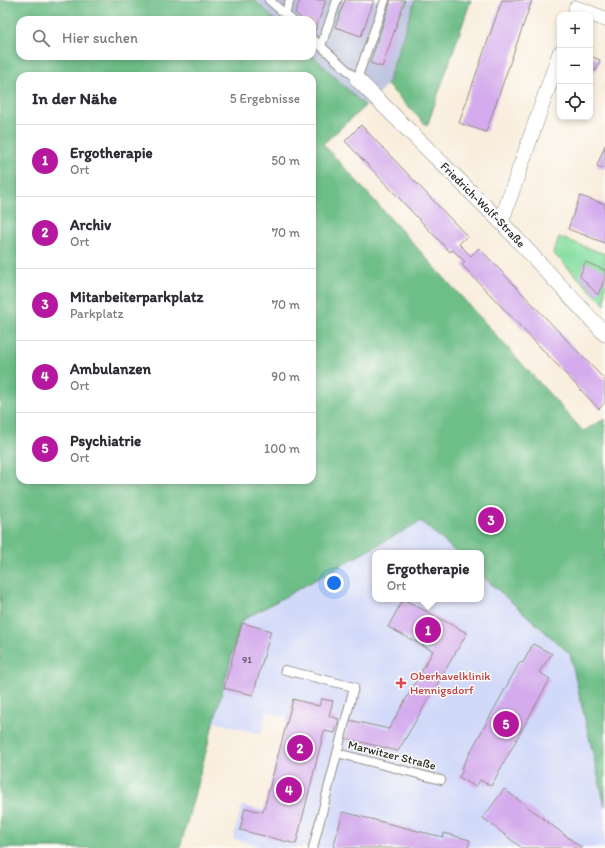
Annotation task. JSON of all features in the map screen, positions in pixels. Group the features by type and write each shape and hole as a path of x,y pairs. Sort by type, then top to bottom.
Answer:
{"street":[{"path":"576,8 605,19"},
{"path":"501,222 557,62"},
{"name":"Friedrich-Wolf-Straße","path":"358,79 501,222 605,334"}],"lane":[{"path":"269,0 287,16"},
{"path":"285,14 290,0"},
{"path":"321,46 337,0"},
{"path":"316,42 358,79 385,0"},
{"name":"Marwitzer Straße","path":"285,670 354,687 313,848"},
{"name":"Marwitzer Straße","path":"337,753 441,780"}],"shaded area":[{"path":"254,0 415,0 387,85 365,106 316,59 316,16 271,16"},
{"name":"Oberhavelklinik Hennigsdorf","path":"421,521 454,550 372,550 372,602 484,602 484,578 570,654 605,806 605,848 257,848 258,845 233,839 242,805 264,811 288,718 267,712 261,734 214,722 241,621"}],"green space":[{"path":"0,0 254,0 271,16 16,16 16,60 316,59 365,106 323,144 583,431 605,419 605,806 570,654 484,578 484,550 454,550 421,521 241,621 180,848 0,848"},
{"path":"415,0 471,0 427,126 387,85"},
{"path":"559,237 605,254 605,305 553,253"}],"building":[{"path":"300,0 326,0 316,28 316,16 298,16 295,13"},
{"path":"345,0 374,0 361,36 335,27"},
{"path":"391,0 405,0 382,67 370,63"},
{"path":"502,0 532,0 486,132 459,123"},
{"path":"593,57 600,60 596,71 593,70"},
{"path":"361,125 467,236 459,244 471,256 479,248 605,380 605,402 599,409 462,265 465,262 453,250 450,252 345,141"},
{"path":"605,145 605,169 597,166"},
{"path":"580,196 605,204 605,243 568,229"},
{"path":"585,262 605,270 605,278 598,295 580,276"},
{"path":"401,602 409,602 467,633 398,751 344,738 349,720 389,729 433,651 388,627"},
{"path":"242,623 271,631 253,695 224,688"},
{"path":"533,644 552,654 539,672 550,679 491,786 480,780 476,787 459,777 463,770 461,769 520,662 523,663"},
{"path":"293,699 319,706 321,699 333,701 329,716 339,719 335,733 324,731 296,844 240,830 245,808 263,812"},
{"path":"504,789 582,848 522,848 483,818"},
{"path":"343,812 443,837 444,833 470,840 468,848 333,848"}],"place":[{"name":"Mitarbeiterparkplatz","path":"491,520"},
{"name":"Ergotherapie","path":"428,630"},
{"name":"Oberhavelklinik Hennigsdorf","path":"401,683"},
{"name":"Psychiatrie","path":"506,724"},
{"name":"Archiv","path":"300,748"},
{"name":"Ambulanzen","path":"289,790"}]}
